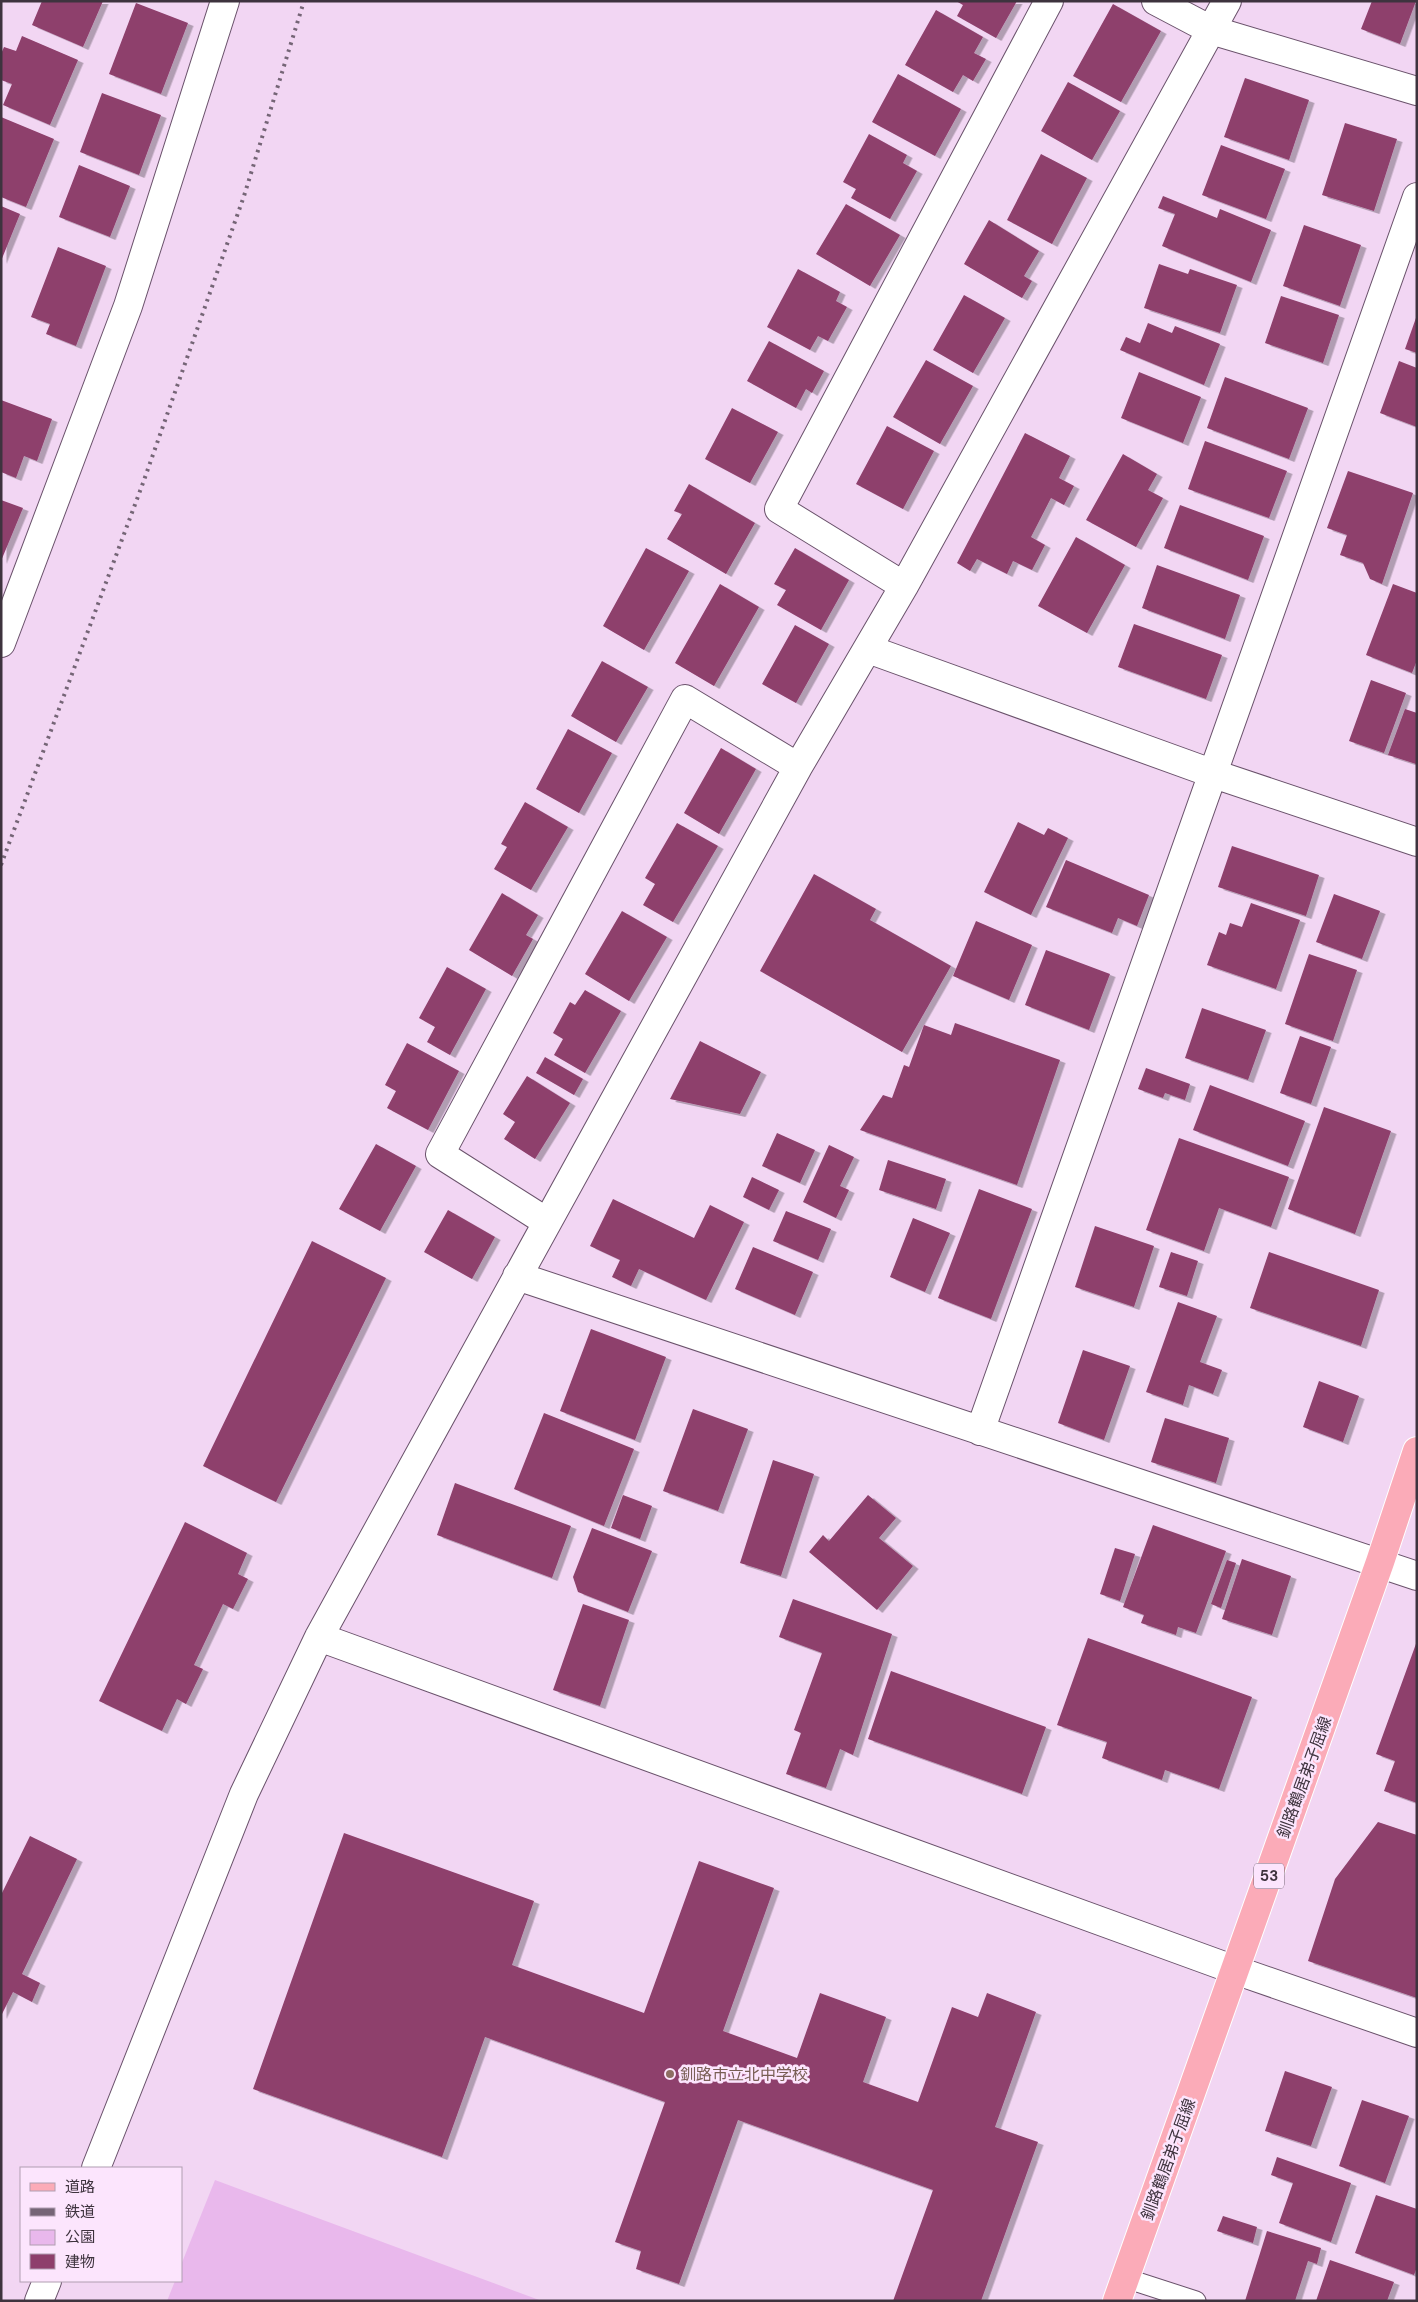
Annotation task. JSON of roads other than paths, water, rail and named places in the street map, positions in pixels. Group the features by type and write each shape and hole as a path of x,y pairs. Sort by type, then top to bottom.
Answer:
{"main road":[{"name":"釧路鶴居弟子屈線","path":"1121,2289 1380,1562 1417,1451"}],"street":[{"path":"1,643 128,306 225,1"},
{"path":"904,586 779,509 1050,1"},
{"path":"1156,1 1211,30 1417,92"},
{"path":"96,2167 244,1794 319,1637 798,767 904,586 1227,1"},
{"path":"980,1431 1417,197"},
{"path":"868,649 1214,774 1417,842"},
{"path":"548,1222 440,1154 685,699 798,767"},
{"path":"517,1276 1380,1562 1417,1576"},
{"path":"319,1637 1235,1970 1417,2033"},
{"path":"39,2301 48,2282"}],"lane":[{"path":"1121,2289 1196,2301"}],"railway":[{"path":"1,865 143,483 244,196 304,1"}],"place":[{"name":"釧路市立北中学校","path":"670,2074"}]}
